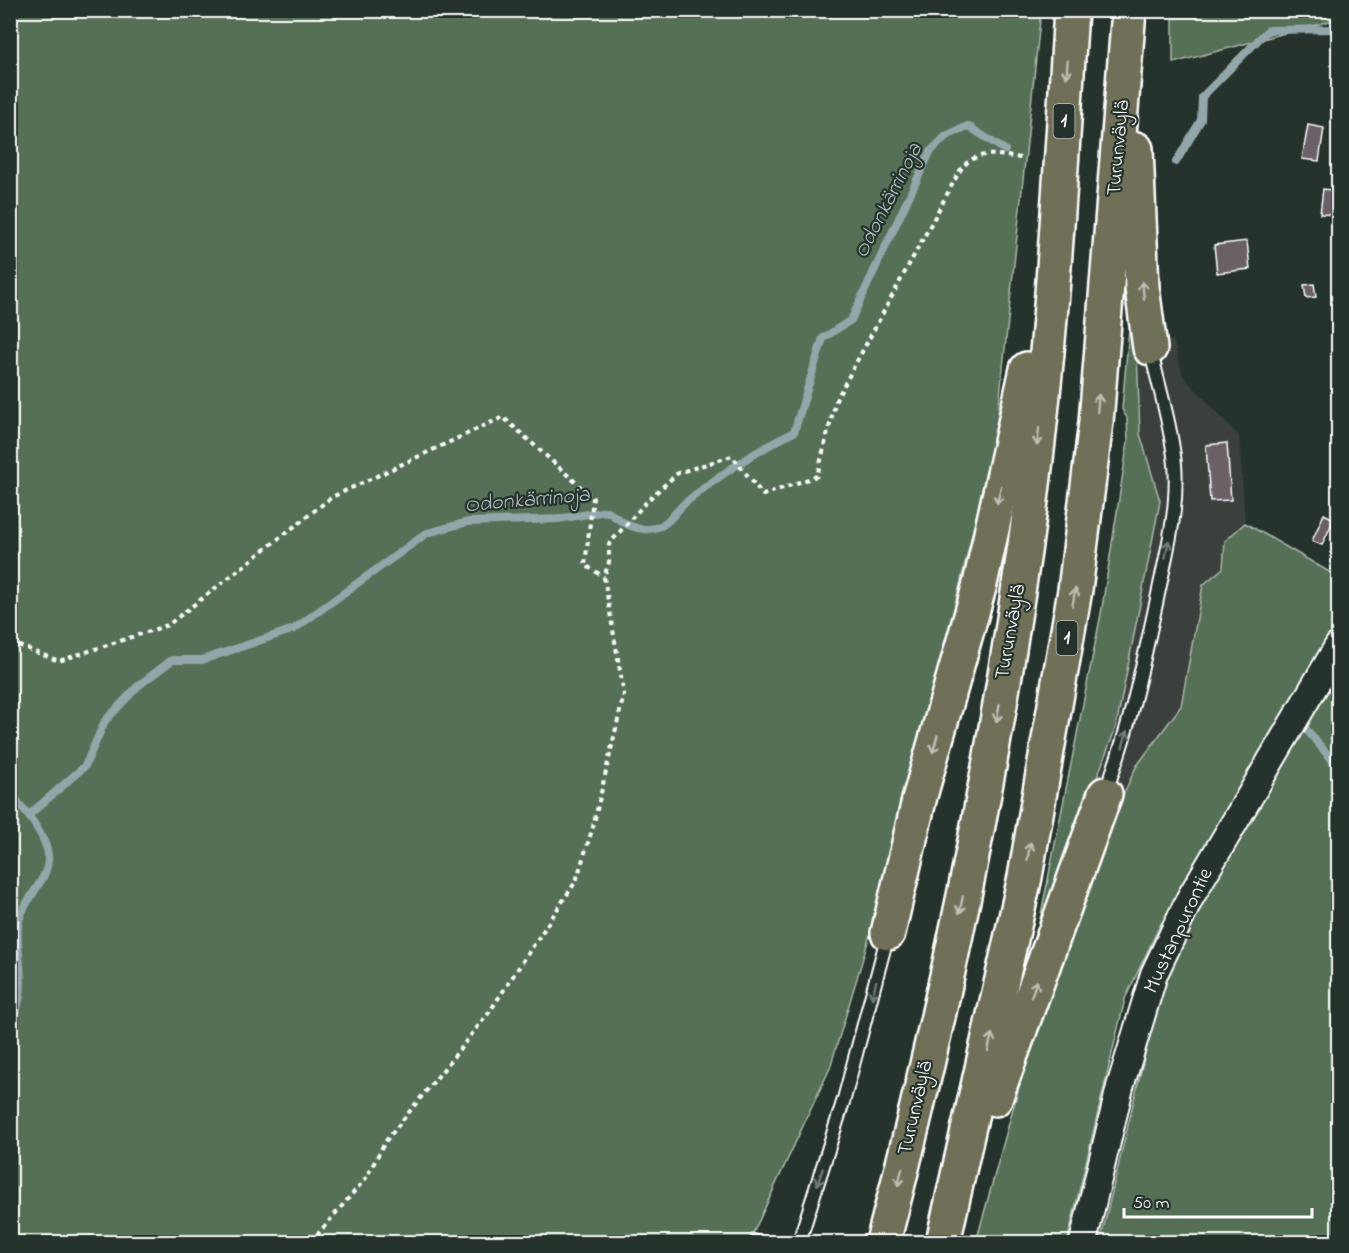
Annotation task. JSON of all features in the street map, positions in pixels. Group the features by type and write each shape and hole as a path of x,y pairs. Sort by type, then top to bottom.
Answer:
{"highway":[{"name":"Turunväylä","path":"883,1242 902,1170 970,864 1020,578 1032,490 1057,232 1071,10"},
{"name":"Turunväylä","path":"943,1242 995,1020 1024,877 1075,590 1096,422 1129,17"},
{"path":"1129,17 1142,287 1150,348"},
{"path":"888,933 920,796 980,584 1057,232"},
{"path":"943,1242 1105,794"}],"street":[{"name":"Mustanpurontie","path":"1083,1242 1120,1087 1154,974 1190,898 1338,646"}],"lane":[{"path":"1105,794 1133,710 1168,545 1175,496 1175,466 1170,432 1150,348"},
{"path":"799,1242 844,1100 888,933"}],"path":[{"path":"311,1242 366,1178 385,1142 488,1014 576,881 593,827 624,694 604,577 609,562 609,544 648,500 678,473 732,456 763,495 818,476 836,400 959,172 967,160 983,155 1021,158"},
{"path":"10,642 59,661 168,625 332,497 503,417 593,498 585,565 604,577"}],"shaded area":[{"path":"1173,340 1183,376 1239,436 1245,523 1225,541 1223,568 1203,585 1181,706 1136,767 1120,802 1093,788 1116,727 1160,501 1140,434 1137,353"}],"green space":[{"path":"10,11 1041,11 996,433 902,828 830,1068 749,1242 11,1242"},
{"path":"1173,11 1338,11 1338,19 1173,63"},
{"path":"1129,329 1137,353 1140,434 1160,501 1116,727 1036,939 1101,614 1128,441 1127,418 1122,409"},
{"path":"1245,523 1338,577 1338,623 1159,927 1125,999 1067,1242 976,1242 1021,1080 1120,802 1136,767 1181,706 1203,585 1223,568 1225,541"},
{"path":"1338,675 1338,1242 1100,1242 1153,1021 1170,967 1212,884"}],"building":[{"path":"1308,125 1324,128 1319,161 1302,159"},
{"path":"1323,189 1338,191 1338,215 1320,214"},
{"path":"1247,241 1250,269 1217,273 1214,245"},
{"path":"1314,284 1316,297 1306,298 1304,285"},
{"path":"1227,443 1231,500 1210,501 1206,445"},
{"path":"1324,514 1334,519 1322,545 1312,541"},
{"path":"752,1233 770,1239 769,1242 749,1242"}],"waterway":[{"name":"Odonkärrinoja","path":"1176,162 1201,120 1202,97 1268,30 1338,29"},
{"name":"Odonkärrinoja","path":"29,815 85,766 105,721 138,686 172,660 202,660 294,629 427,533 468,522 558,519 607,511 637,528 651,529 665,523 685,503 724,474 794,432 823,338 851,320 930,152 946,136 968,126 1005,150"},
{"path":"1306,729 1338,767"},
{"path":"10,792 32,820 45,842 48,859 47,868 20,917 18,928 20,996 17,1009 10,1020"}]}
